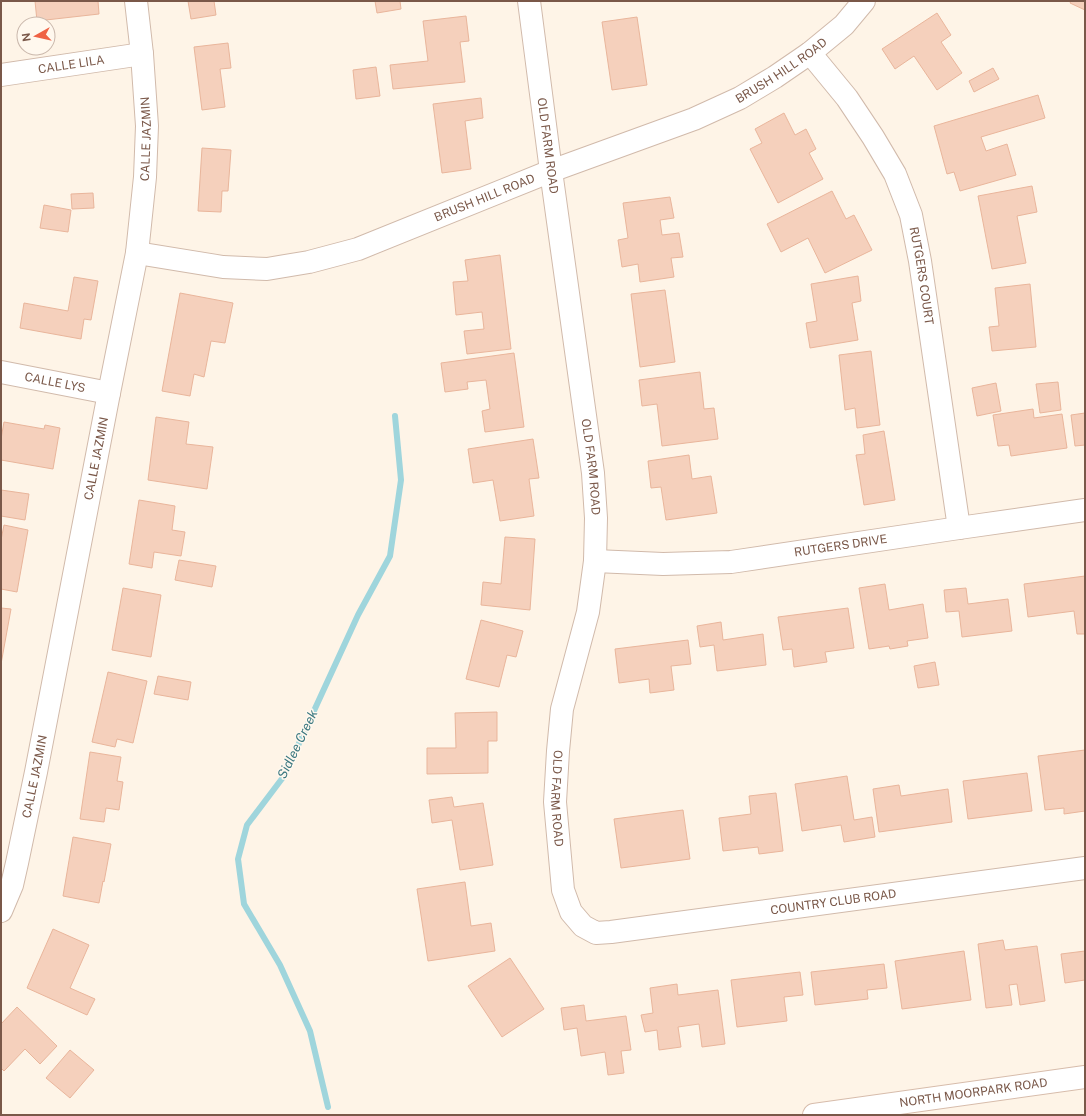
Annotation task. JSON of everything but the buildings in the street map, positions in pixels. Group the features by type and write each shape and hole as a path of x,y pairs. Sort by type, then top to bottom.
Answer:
{"street":[{"name":"CALLE JAZMIN","path":"1,911 12,885 17,863 52,693 108,393 137,253 145,177 147,126 142,54 136,1"},
{"name":"OLD FARM ROAD","path":"529,1 550,171 593,473 596,518 595,561 588,612 562,709 555,802 562,890 571,912 583,926"},
{"name":"BRUSH HILL ROAD","path":"137,253 223,267 267,269 309,262 358,249 550,171 694,119 740,98 775,77 810,53 844,25 864,1"},
{"name":"RUTGERS COURT","path":"810,53 847,98 873,137 895,174 911,215 921,269 959,528"},
{"name":"CALLE LILA","path":"1,75 142,54"},
{"name":"CALLE LYS","path":"1,372 108,393"},
{"name":"RUTGERS DRIVE","path":"595,561 663,564 731,562 1085,510"},
{"name":"COUNTRY CLUB ROAD","path":"583,926 596,933 611,932 1085,868"},
{"name":"NORTH MOORPARK ROAD","path":"814,1115 1085,1077"}],"waterway":[{"name":"Sidlee Creek","path":"328,1107 310,1031 280,965 244,904 238,859 247,825 284,776 358,615 390,556 401,480 395,416"}]}
